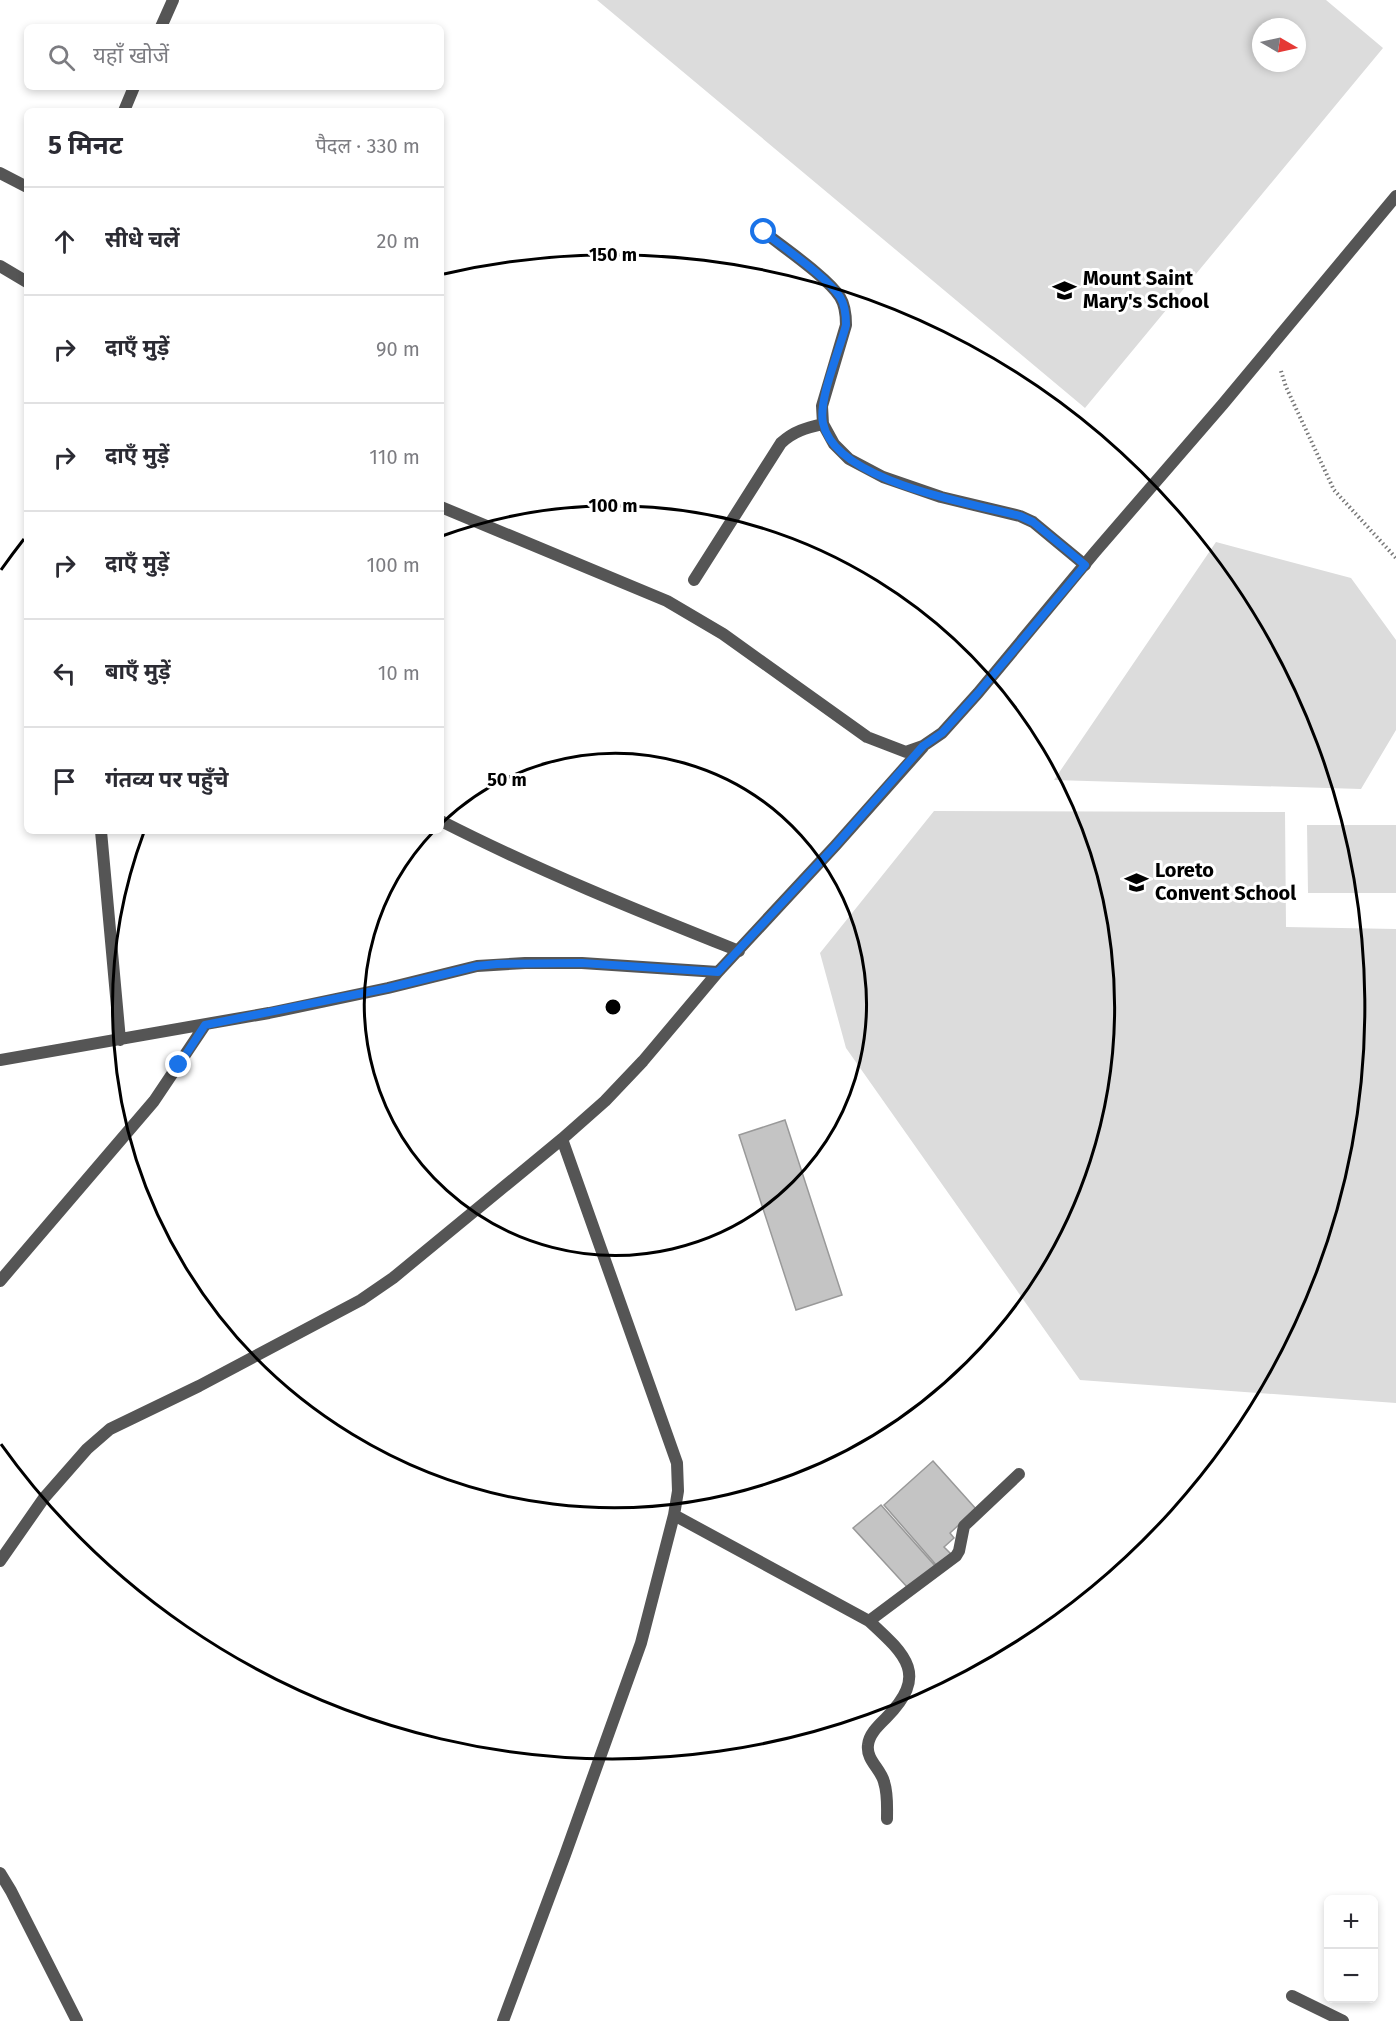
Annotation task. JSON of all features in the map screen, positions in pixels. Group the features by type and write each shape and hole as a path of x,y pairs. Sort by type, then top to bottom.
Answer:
{"street":[{"path":"162,24 173,0"},
{"path":"125,108 133,90"},
{"path":"0,172 24,185"},
{"path":"0,1561 44,1498 87,1449 110,1429 199,1386 361,1299 393,1278 605,1101 718,972 835,846 923,746 942,733 978,693 1396,196"},
{"path":"764,232 831,287 841,299 846,313 846,325 841,345 822,406 823,424 834,444 849,459 906,487 1020,516 1033,522 1085,565"},
{"path":"0,266 24,280"},
{"path":"694,580 781,443 801,429 823,424"},
{"path":"444,508 667,601 723,634 867,737 906,752 923,746"},
{"path":"444,821 556,875 738,951"},
{"path":"101,834 120,1040"},
{"path":"0,1060 205,1025 388,988 477,966 582,963 718,972"},
{"path":"0,1281 154,1101 205,1025"},
{"path":"503,2021 566,1855 641,1643 678,1491 676,1463 562,1139"},
{"path":"868,1621 956,1556 964,1526 1019,1474"},
{"path":"674,1515 868,1621 895,1645 909,1667 910,1682 903,1698 876,1728 868,1743 868,1754 884,1780 887,1819"},
{"path":"0,1873 11,1890 76,2021"},
{"path":"1292,1996 1343,2021"}],"path":[{"path":"1273,345 1286,387 1334,490 1396,558"}],"shaded area":[{"name":"Mount Saint Mary's School","path":"597,0 1326,0 1383,48 1085,408"},
{"path":"1216,542 1351,578 1396,640 1396,730 1361,789 1054,780"},
{"name":"Loreto Convent School","path":"934,811 1285,812 1286,927 1396,929 1396,1403 1080,1380 846,1048 820,953"},
{"path":"1307,825 1396,825 1396,893 1308,893"}],"building":[{"path":"785,1120 842,1295 796,1310 739,1135"},
{"path":"933,1461 976,1509 950,1533 954,1538 944,1547 951,1554 938,1567 884,1505"},
{"path":"881,1505 936,1567 908,1588 853,1528"}],"place":[{"name":"Mount Saint Mary's School","path":"1065,290"},
{"name":"Loreto Convent School","path":"1137,882"}],"route":[{"path":"179,1065 205,1025 388,988 477,966 582,963 718,972 835,846 923,746 942,733 1085,565 1033,522 1020,516 906,487 849,459 834,444 823,424 822,406 841,345 846,325 846,313 841,299 831,287 764,232"}]}
